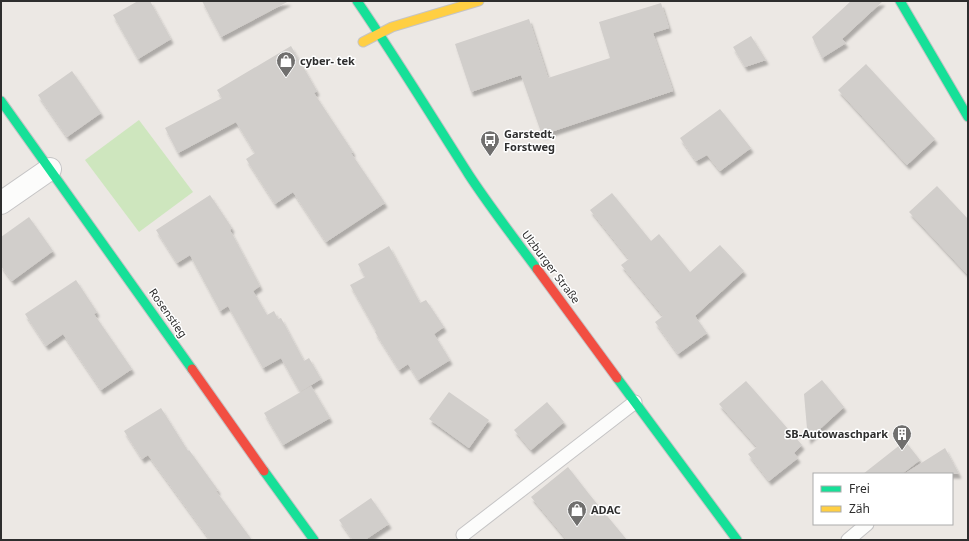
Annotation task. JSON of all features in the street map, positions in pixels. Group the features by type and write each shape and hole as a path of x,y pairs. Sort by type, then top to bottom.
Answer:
{"street":[{"name":"Ulzburger Straße","path":"357,1 470,176 501,220 737,540"},
{"path":"363,42 392,28 479,1"},
{"path":"900,1 968,118"},
{"name":"Rosenstieg","path":"1,101 314,540"},
{"path":"1,203 50,169"}],"lane":[{"path":"463,535 634,402"},
{"path":"848,540 867,525"}],"green space":[{"path":"139,120 193,192 139,232 85,160"}],"building":[{"path":"138,1 150,1 171,39 138,59 113,15"},
{"path":"202,1 289,1 221,37"},
{"path":"851,1 883,1 842,39 846,43 822,58 812,37"},
{"path":"661,3 669,28 653,33 673,91 542,135 521,75 471,92 455,44 529,19 548,78 610,58 599,22"},
{"path":"751,36 766,60 745,67 733,47"},
{"path":"291,46 317,91 314,93 353,152 351,153 385,203 326,242 293,192 275,204 246,159 255,153 236,122 178,153 165,128 222,98 217,90"},
{"path":"866,64 935,139 907,165 838,90"},
{"path":"72,71 101,113 67,137 38,95"},
{"path":"720,109 751,148 720,171 707,155 696,161 680,138"},
{"path":"937,186 968,219 968,275 909,212"},
{"path":"612,193 651,241 659,234 690,272 720,245 744,271 695,316 707,333 678,354 655,322 663,316 621,265 629,259 590,210"},
{"path":"210,195 232,228 230,230 260,286 253,291 267,315 274,311 278,319 281,318 304,361 309,358 321,379 300,392 281,358 263,368 228,306 220,311 190,255 177,263 156,230"},
{"path":"29,217 53,251 12,281 1,266 1,237"},
{"path":"389,246 420,303 426,300 444,327 434,334 450,360 418,380 408,364 399,370 375,332 376,331 350,285 365,277 358,264"},
{"path":"76,280 97,312 94,314 132,369 101,390 63,334 46,346 25,314"},
{"path":"822,380 844,407 808,440 804,394"},
{"path":"746,381 802,445 794,453 798,458 769,481 748,454 757,447 719,404"},
{"path":"311,386 330,418 283,445 264,413"},
{"path":"449,392 489,420 469,448 429,419"},
{"path":"547,402 564,422 531,450 514,430"},
{"path":"161,408 188,451 189,450 218,490 216,491 252,540 210,540 148,455 142,459 124,431"},
{"name":"SB-Autowaschpark","path":"905,441 920,460 903,473 864,473"},
{"path":"945,448 959,474 953,473 906,473"},
{"path":"568,467 627,540 567,540 531,497"},
{"path":"371,498 389,524 365,540 353,540 339,520"}],"traffic: fast":[{"path":"357,1 477,187 537,269"},
{"path":"900,1 968,117"},
{"path":"1,101 192,369"},
{"path":"617,378 737,540"},
{"path":"264,471 314,540"}],"traffic: slow":[{"path":"363,42 392,27 479,1"}],"traffic: jam":[{"path":"537,269 617,378"},
{"path":"192,369 264,471"}],"place":[{"name":"cyber- tek","path":"286,78"},
{"name":"Garstedt, Forstweg","path":"490,157"},
{"name":"SB-Autowaschpark","path":"902,451"},
{"name":"ADAC","path":"577,527"}]}
